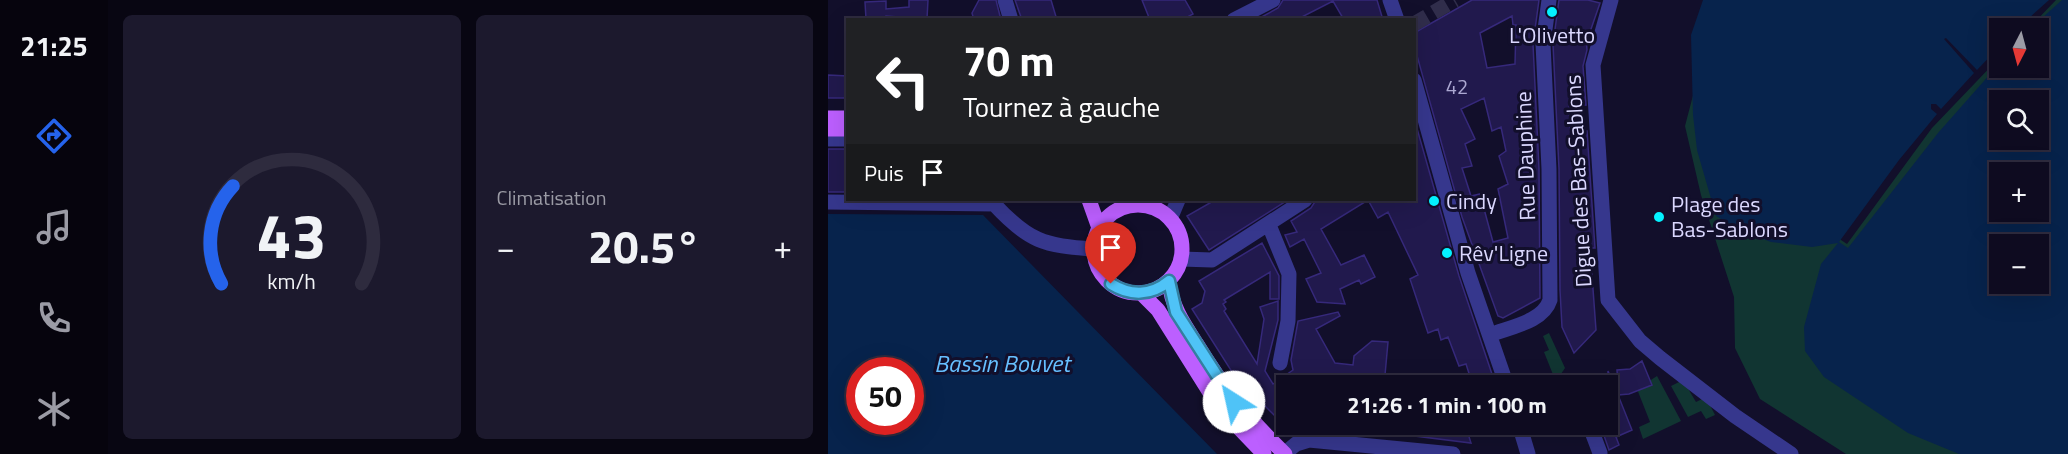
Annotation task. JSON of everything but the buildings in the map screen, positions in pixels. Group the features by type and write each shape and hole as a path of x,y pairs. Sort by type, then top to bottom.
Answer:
{"main road":[{"path":"828,118 846,118"},
{"path":"828,129 846,129"},
{"path":"1089,201 1099,228"},
{"path":"1150,203 1170,219 1179,233 1181,259 1169,281 1153,291 1141,293 1125,291 1111,284 1096,265 1094,249 1099,228 1116,204 1150,203"},
{"path":"1169,281 1176,312 1225,390 1244,414 1285,454"},
{"path":"1141,293 1158,310 1219,407 1264,454"}],"street":[{"path":"1005,0 1010,18"},
{"path":"1238,18 1273,0"},
{"path":"1390,0 1395,18"},
{"name":"Rue Dauphine","path":"1490,335 1539,316 1546,310 1550,300 1549,181 1543,44 1549,0"},
{"name":"Digue des Bas-Sablons","path":"1611,0 1593,65 1608,300 1640,341 1660,358 1735,416 1791,454"},
{"path":"1416,87 1468,273 1503,375"},
{"path":"828,139 846,139"},
{"path":"1170,219 1178,201"},
{"path":"1181,259 1212,261 1304,201"},
{"path":"828,202 994,204 1027,233 1045,244 1094,249"},
{"path":"1269,225 1289,274 1288,321 1280,363"},
{"path":"1522,435 1528,454"},
{"path":"1593,435 1600,453"},
{"path":"1285,454 1296,444 1310,440 1453,454"}],"green space":[{"path":"2056,0 2068,0 2068,454 1846,454 1760,399 1735,348 1734,297 1701,195 1685,126 1707,42 1841,240 1847,244 1932,128 1989,68 1989,78 2049,78 2049,18 2039,18"},
{"path":"1549,333 1565,368 1561,375 1553,375 1544,352 1549,350 1543,336"},
{"path":"1657,376 1681,421 1643,439 1639,427 1650,422 1637,389"},
{"path":"1683,380 1696,402 1706,397 1715,415 1706,419 1701,411 1688,417 1671,386"}],"water":[{"path":"1703,0 2049,0 2029,18 1989,18 1989,57 1977,70 1946,38 1944,39 1974,73 1941,109 1936,104 1931,104 1931,109 1937,114 1899,160 1839,242 1848,248 1938,133 1989,75 1989,78 2049,78 2049,18 2042,18 2062,0 2068,0 2068,454 1959,454 1908,433 1824,377 1805,351 1804,327 1821,264 1838,243 1812,247 1771,242 1740,230 1716,216 1697,150 1693,115 1691,35"},
{"name":"Bassin Bouvet","path":"828,214 983,215 1217,454 828,454"}],"tunnel":[{"path":"1416,23 1455,0"}],"place":[{"name":"L'Olivetto","path":"1552,12"},
{"name":"Cindy","path":"1434,201"},
{"name":"Plage des Bas-Sablons","path":"1659,217"},
{"name":"Rêv'Ligne","path":"1447,253"}],"route":[{"path":"1111,284 1125,291 1141,293 1153,291 1169,281 1176,312 1234,402"}]}
